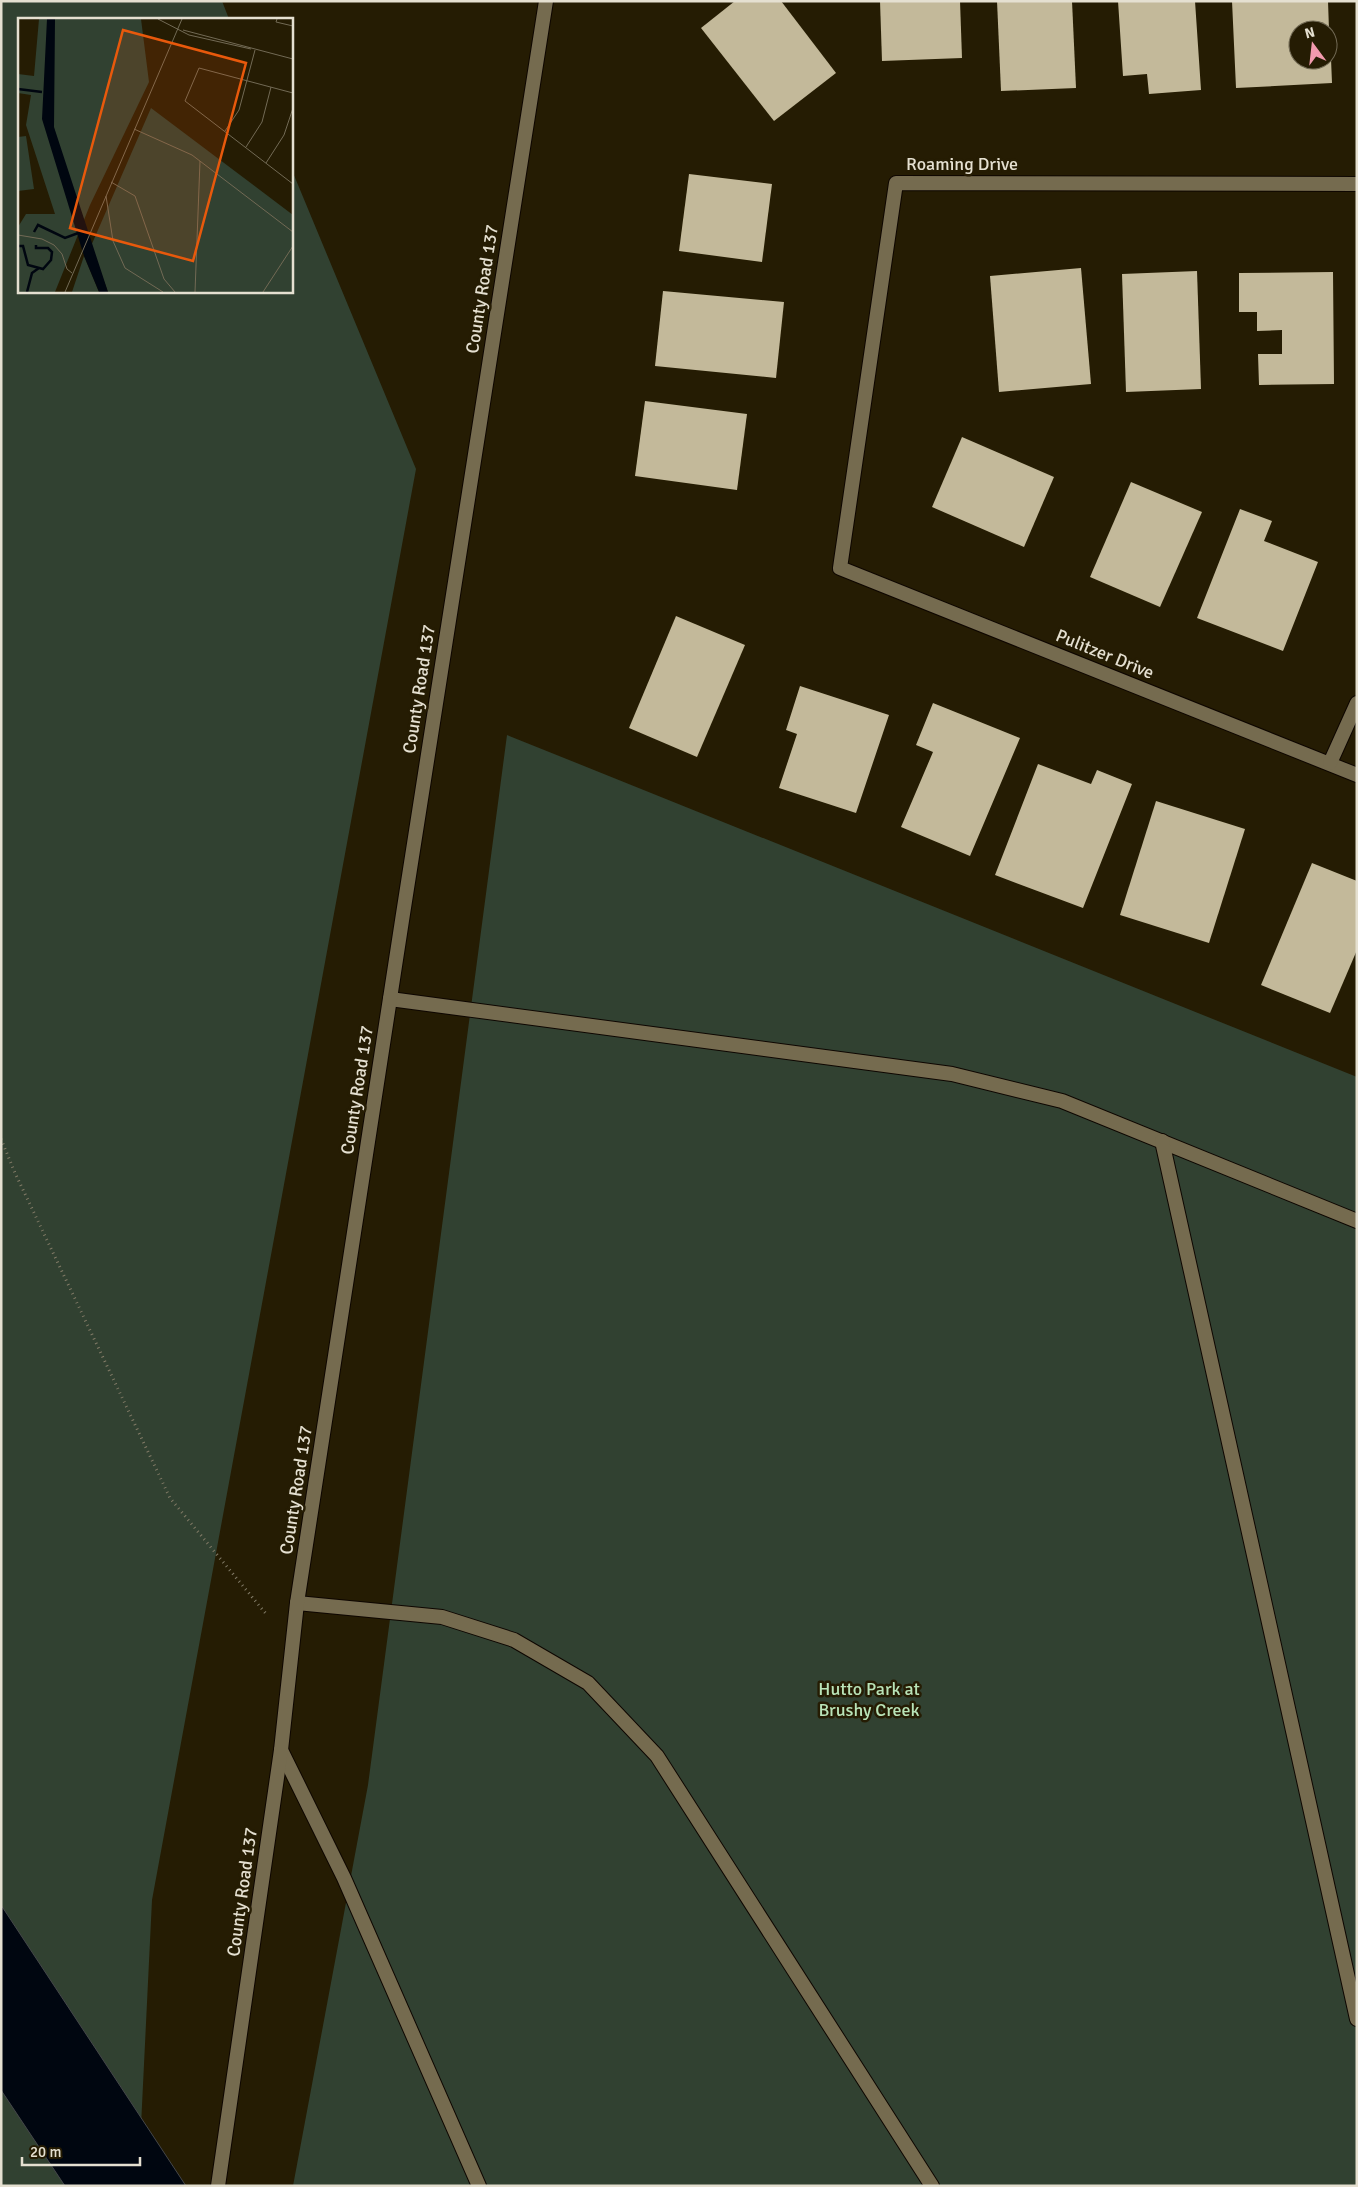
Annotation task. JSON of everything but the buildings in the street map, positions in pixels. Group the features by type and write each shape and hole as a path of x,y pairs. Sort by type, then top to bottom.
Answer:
{"street":[{"name":"County Road 137","path":"218,2186 281,1750 291,1644 297,1603 546,1"},
{"name":"Roaming Drive","path":"840,568 896,183 1357,184"},
{"name":"Pulitzer Drive","path":"840,568 1357,775"},
{"path":"1330,764 1357,704"},
{"path":"390,999 952,1074 1062,1101 1357,1221"},
{"path":"1162,1141 1357,2019"},
{"path":"297,1603 442,1617 514,1640 588,1683 657,1756 932,2186"},
{"path":"281,1750 344,1878 479,2186"}],"path":[{"path":"1,1138 15,1173 170,1498 291,1644"}],"green space":[{"path":"1,1 222,1 229,18 18,18 18,292 292,292 292,170 416,469 152,1900 139,2167 134,2186 1,2186"},
{"name":"Hutto Park at Brushy Creek","path":"507,735 1357,1077 1357,2186 293,2186 368,1785"}],"shaded area":[{"path":"1,1905 186,2186 65,2186 1,2090"}]}
